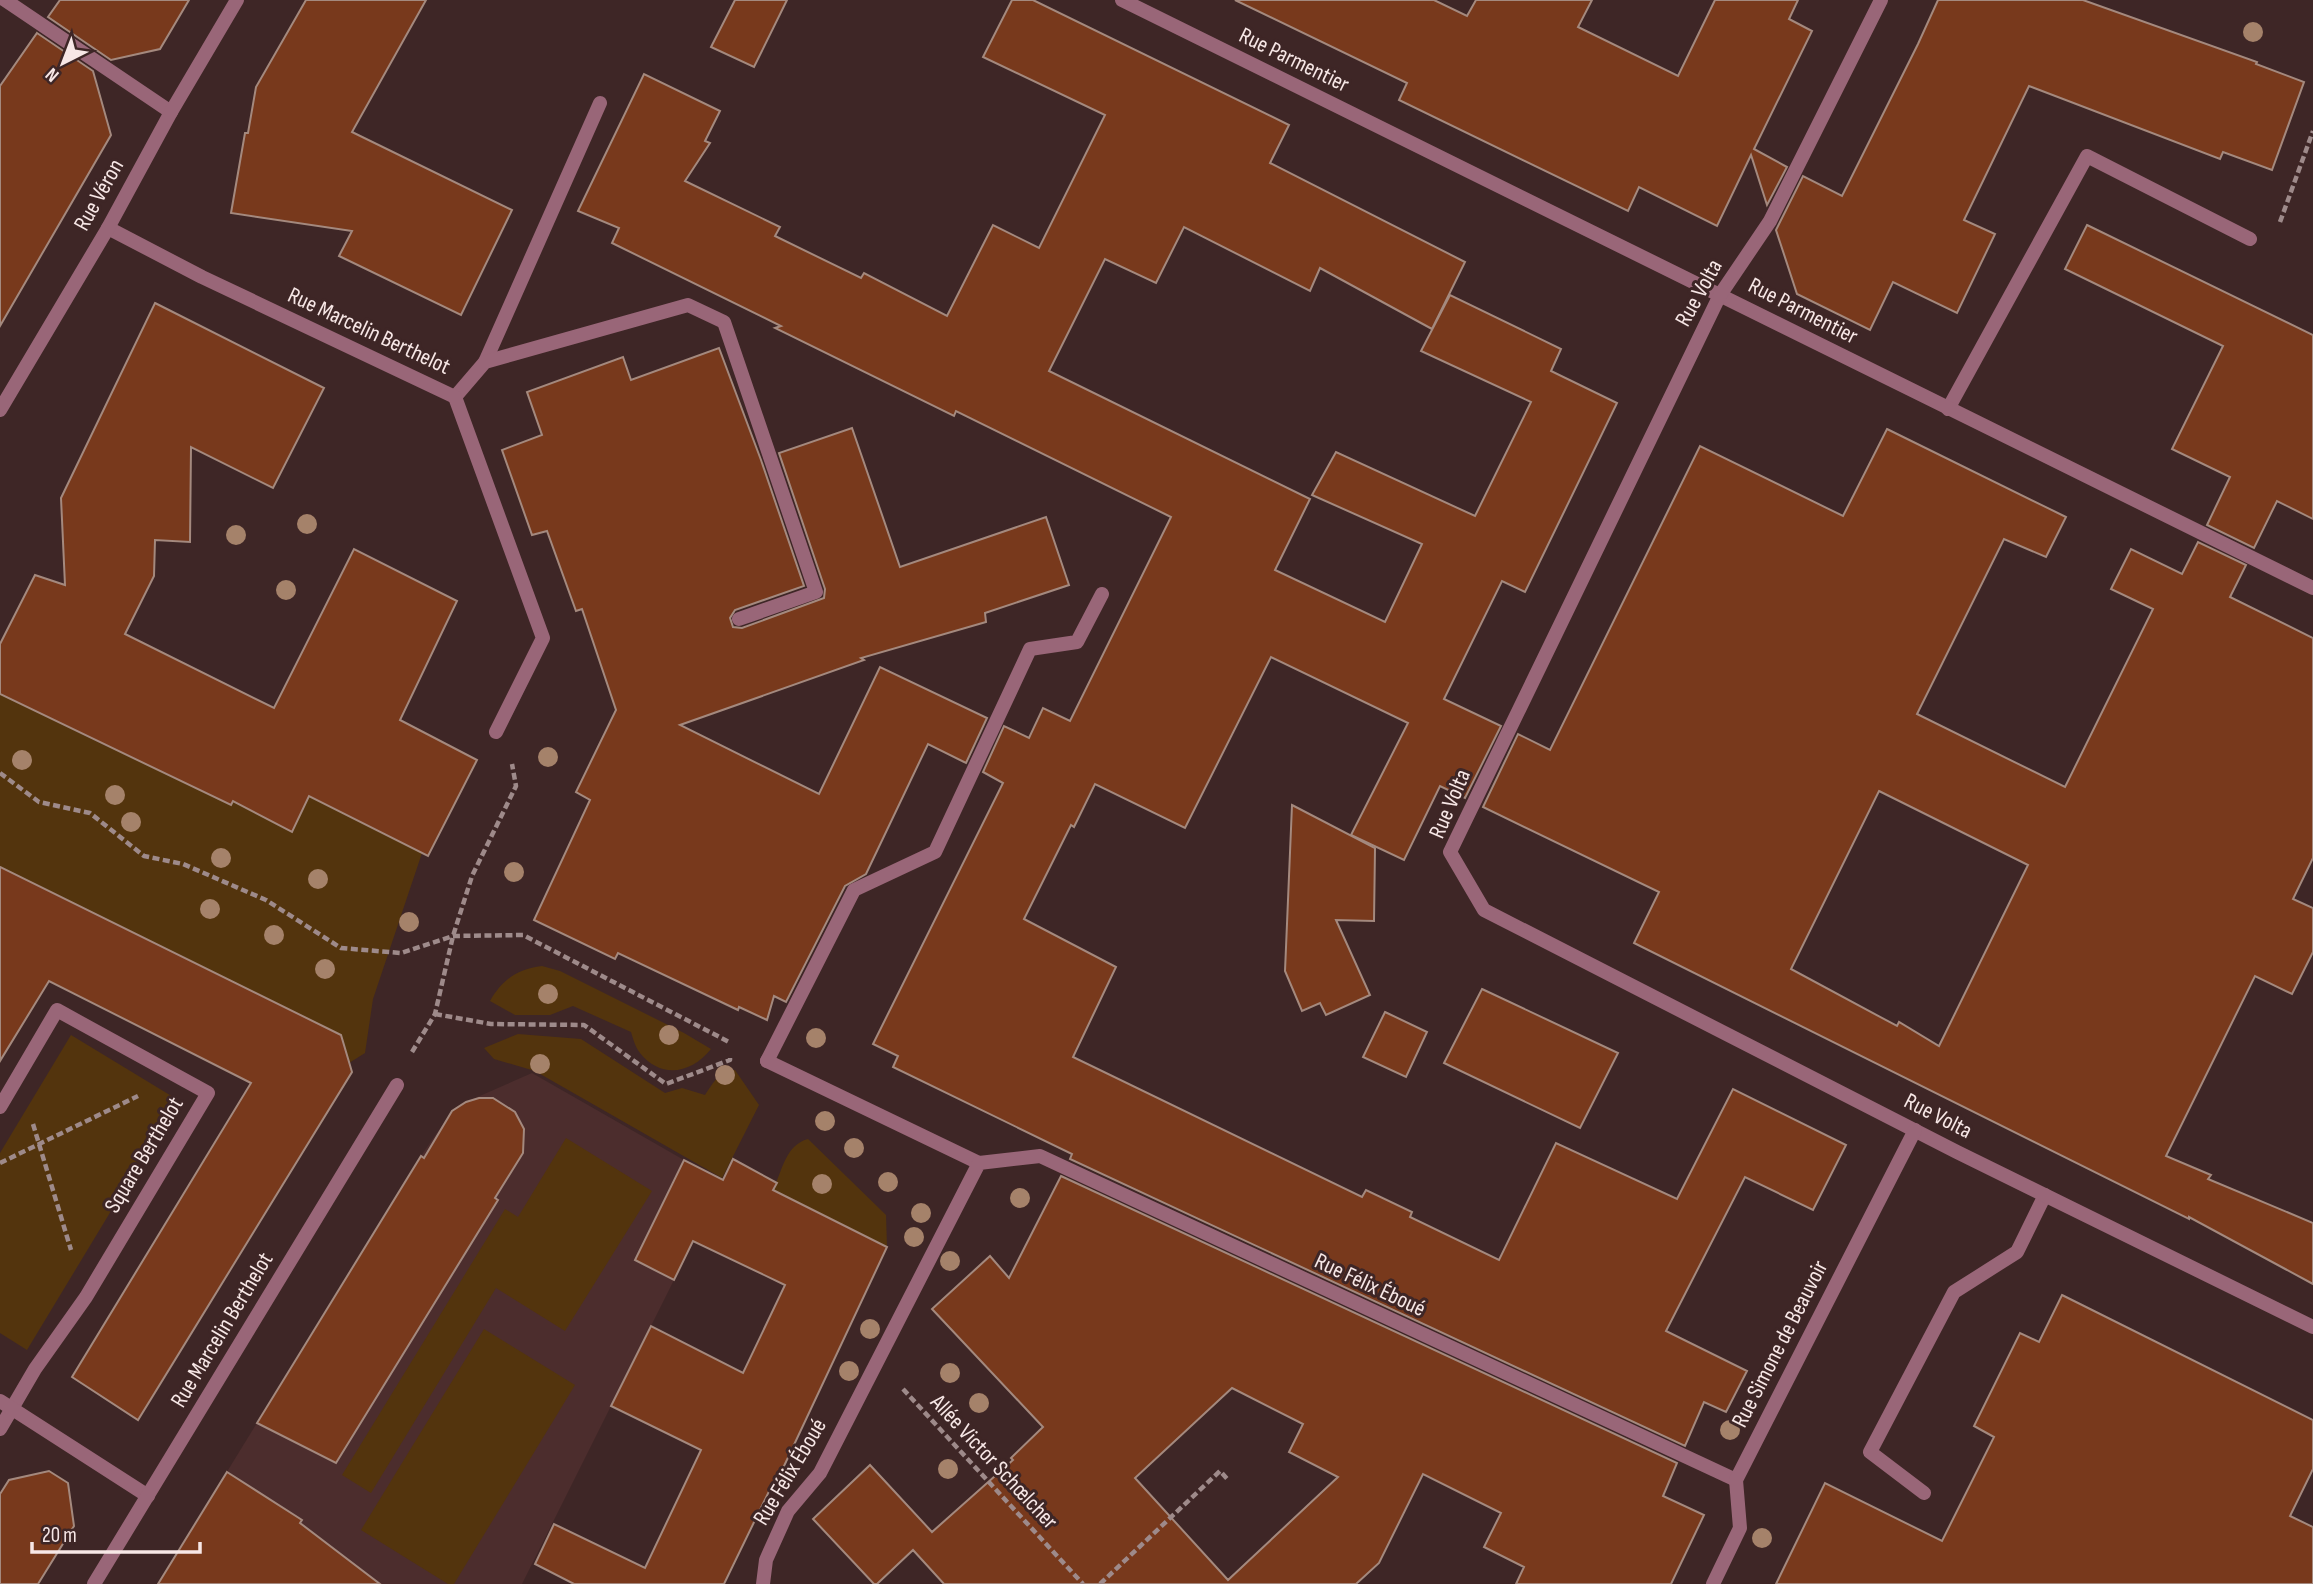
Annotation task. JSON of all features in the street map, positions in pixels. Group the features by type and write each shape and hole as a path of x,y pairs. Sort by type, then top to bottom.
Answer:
{"street":[{"path":"5,0 171,112"},
{"name":"Rue Véron","path":"0,410 108,228 171,112 237,0"},
{"name":"Rue Parmentier","path":"1122,0 2313,588"},
{"name":"Rue Volta","path":"1881,0 1770,221 1720,295 1450,852 1485,911 1915,1130 2313,1327"},
{"path":"455,397 485,362 600,103"},
{"path":"1948,409 2087,156 2246,237"},
{"name":"Rue Marcelin Berthelot","path":"108,228 455,397 543,638 496,732"},
{"path":"485,362 688,304 724,322 816,592 739,619"},
{"path":"979,1163 770,1056 854,890 935,852 1030,649 1077,642 1101,594"},
{"name":"Square Berthelot","path":"0,1107 57,1010 208,1093 86,1297 35,1370 0,1429"},
{"name":"Rue Marcelin Berthelot","path":"94,1584 397,1085"},
{"name":"Rue Simone de Beauvoir","path":"1736,1480 1915,1130"},
{"name":"Rue Félix Éboué","path":"763,1584 766,1560 788,1511 820,1473 979,1163 1040,1156 1736,1480"},
{"path":"1924,1493 1870,1452 1954,1292 2017,1252 2045,1195"},
{"path":"0,1401 148,1496"},
{"path":"1713,1584 1740,1528 1736,1480"}],"path":[{"path":"2246,237 2247,222 2265,221 2278,228 2313,131"},
{"path":"388,1100 384,1088 393,1070 405,1065 435,1014 453,936 472,876 516,786 504,715"},
{"path":"0,773 39,803 90,813 144,856 183,864 266,900 341,948 401,953 453,936 523,935 731,1043 770,1056"},
{"path":"435,1014 491,1024 584,1025 666,1084 730,1060 731,1043"},
{"path":"18,1076 86,1297"},
{"path":"0,1163 178,1076"},
{"name":"Allée Victor Schœlcher","path":"874,1370 900,1385 1083,1584"},
{"path":"1100,1584 1220,1471 1229,1481"}],"shaded area":[{"path":"0,694 108,747 111,741 291,832 309,796 422,853 373,999 365,1053 349,1063 190,960 0,867"},
{"path":"542,966 560,971 711,1049 694,1064 666,1070 657,1067 640,1053 631,1032 573,1006 550,1015 515,1015 490,1001 511,977"},
{"path":"518,1034 581,1039 665,1093 682,1088 705,1095 720,1075 735,1070 759,1105 722,1178 535,1071 494,1059 484,1048"},
{"path":"71,1035 178,1100 27,1350 0,1333 0,1153"},
{"path":"532,1073 684,1160 674,1280 522,1584 158,1584 421,1156 452,1111 466,1102"},
{"path":"566,1138 652,1191 565,1331 496,1288 371,1493 342,1475 505,1209 518,1217"},
{"path":"808,1139 886,1215 887,1247 773,1190 789,1153 800,1142"},
{"path":"484,1329 575,1385 454,1584 448,1584 361,1530"}],"building":[{"path":"60,0 189,0 160,49 111,60 48,17"},
{"path":"306,0 426,0 352,132 512,210 461,315 339,256 352,231 231,213 256,87"},
{"path":"735,0 787,0 754,67 711,47"},
{"path":"1012,0 1033,0 1289,125 1270,163 1465,262 1432,329 1320,268 1310,291 1184,227 1156,283 1105,259 1049,371 1310,499 1275,570 1385,622 1422,544 1312,495 1336,452 1475,516 1531,402 1421,351 1450,295 1561,349 1551,371 1617,403 1525,592 1502,581 1444,699 1501,726 1465,798 1440,786 1404,860 1351,835 1408,723 1271,657 1185,828 1095,784 1074,827 1071,825 1024,919 1116,967 1073,1057 1362,1197 1366,1190 1412,1212 1410,1217 1499,1260 1556,1143 1677,1199 1733,1089 1846,1145 1813,1210 1745,1177 1666,1331 1747,1371 1726,1412 1704,1402 1685,1446 1070,1159 1072,1154 893,1067 898,1056 873,1044 1003,783 983,772 1004,726 1029,738 1043,708 1070,721 1171,517 956,411 954,416 775,328 781,326 612,243 619,228 578,211 644,74 720,111 705,141 710,143 685,181 780,227 775,236 861,278 864,273 947,316 993,225 1039,248 1105,115 983,57"},
{"path":"1235,0 1434,0 1467,16 1476,0 1592,0 1578,27 1678,76 1715,0 1798,0 1789,19 1812,31 1754,149 1787,167 1767,205 1751,155 1717,226 1639,187 1628,211 1399,100 1407,83"},
{"path":"1938,0 2083,0 2257,62 2256,64 2304,82 2272,170 2223,152 2220,159 2029,86 1964,220 1995,234 1957,313 1893,282 1870,330 1797,294 1776,230 1803,176 1842,196"},
{"path":"37,33 93,71 111,135 0,326 0,86"},
{"path":"2087,225 2313,335 2313,519 2277,501 2254,548 2207,525 2230,477 2172,449 2223,346 2065,269"},
{"path":"155,303 324,388 273,488 191,447 190,542 155,540 154,576 125,634 274,708 354,549 457,601 400,720 477,760 428,856 309,796 292,832 233,801 231,805 0,694 0,644 35,575 65,585 61,498"},
{"path":"719,348 804,586 735,610 730,618 733,627 742,628 824,598 825,589 779,453 852,428 900,567 1046,517 1069,585 985,613 986,622 861,658 864,660 680,725 819,794 880,667 987,718 966,763 928,744 866,874 845,886 786,1002 774,996 767,1020 739,1007 738,1010 618,953 615,959 534,920 590,800 576,792 616,710 582,609 576,611 547,531 532,535 502,450 542,435 527,392 623,357 631,380"},
{"path":"1887,429 2066,517 2046,557 2004,539 1917,714 2065,787 2153,609 2111,589 2131,549 2182,574 2198,542 2246,565 2230,597 2313,638 2313,858 2293,899 2313,908 2313,952 2292,994 2255,976 2166,1156 2211,1175 2208,1179 2313,1223 2313,1284 2189,1217 1634,943 1659,892 1483,807 1518,734 1550,750 1700,446 1843,516","holes":["1879,791 2028,865 1939,1046 1899,1022 1897,1026 1791,969"]},
{"path":"1292,805 1375,848 1374,921 1336,920 1370,995 1326,1015 1320,1003 1302,1011 1285,971"},
{"path":"0,867 341,1035 352,1072 138,1420 72,1377 251,1083 49,981 0,1061"},
{"path":"1482,989 1618,1053 1580,1128 1444,1063"},
{"path":"1385,1012 1427,1032 1406,1077 1363,1057"},
{"path":"479,1098 493,1098 515,1112 524,1129 523,1153 495,1198 498,1200 336,1463 257,1423 421,1156 424,1158 452,1111"},
{"path":"733,1159 777,1183 773,1190 887,1247 777,1481 775,1479 724,1584 574,1584 535,1564 554,1524 645,1568 701,1450 611,1406 651,1326 743,1373 785,1285 693,1241 674,1280 635,1260 684,1160 723,1180"},
{"path":"1061,1176 1677,1463 1663,1496 1704,1515 1671,1584 1516,1584 1524,1567 1484,1547 1501,1513 1423,1474 1379,1563 1356,1584 944,1584 913,1550 874,1584 813,1519 870,1465 932,1532 1013,1460 1011,1458 1043,1427 932,1309 990,1256 1009,1278","holes":["1232,1388 1303,1424 1289,1452 1338,1477 1228,1580 1135,1478"]},
{"path":"2062,1295 2313,1420 2313,1469 2290,1516 2313,1527 2313,1584 1776,1584 1825,1483 1942,1541 1994,1437 1974,1426 2020,1333 2039,1342"},
{"path":"49,1471 68,1483 74,1526 38,1584 0,1584 0,1494 9,1480"},
{"path":"227,1472 302,1520 300,1523 380,1584 158,1584"}]}
